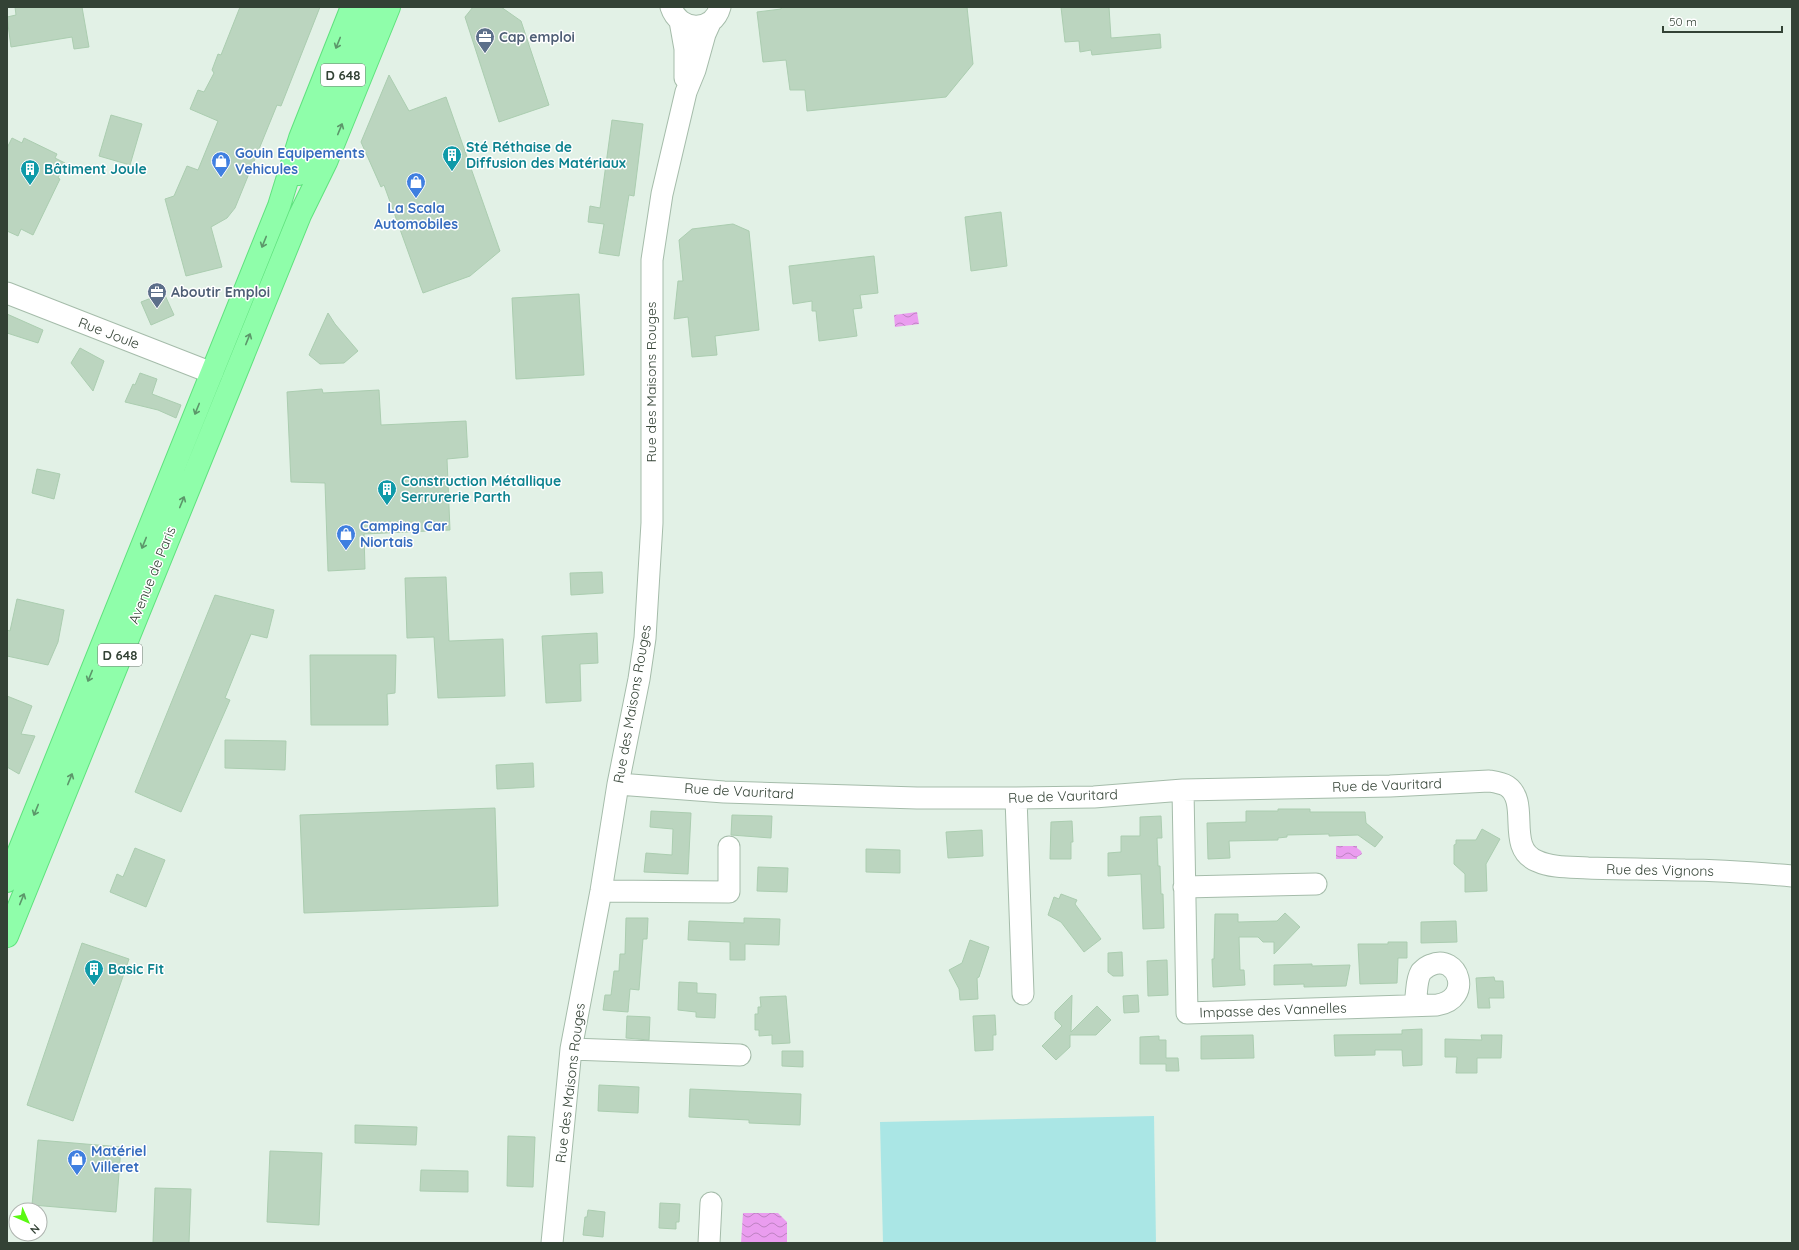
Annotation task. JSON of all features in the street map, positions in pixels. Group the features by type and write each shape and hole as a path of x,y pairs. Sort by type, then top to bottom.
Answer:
{"main road":[{"name":"Avenue de Paris","path":"7,882 279,206 300,138 352,7"},
{"name":"Avenue de Paris","path":"279,206 316,144 371,7"},
{"name":"Avenue de Paris","path":"7,936 300,215 326,162 389,7"},
{"name":"Avenue de Paris","path":"300,215 316,144"}],"street":[{"path":"676,14 687,25 695,27 715,15"},
{"name":"Rue des Maisons Rouges","path":"676,14 685,49 686,92"},
{"name":"Rue des Maisons Rouges","path":"552,1243 571,1049 601,891 618,784 639,679 645,638 652,523 652,260 662,194 686,92 695,70 705,34 715,15"},
{"name":"Rue Joule","path":"7,294 212,373"},
{"name":"Rue de Vauritard","path":"618,784 724,792 917,798 1016,798 1094,797 1182,790 1390,786 1489,781 1507,786 1514,796 1517,804 1521,844 1524,852 1530,858"},
{"name":"Impasse des Vannelles","path":"1182,790 1187,1013 1414,1005"},
{"path":"1016,798 1023,994"},
{"path":"601,891 729,892 729,847"},
{"name":"Rue des Vignons","path":"1530,858 1545,864 1568,867 1636,870 1686,870 1792,876"},
{"path":"1184,887 1316,884"},
{"path":"571,1049 740,1055"},
{"path":"709,1243 711,1203"}],"shaded area":[{"path":"1154,1116 1156,1243 883,1243 880,1122"}],"water":[{"path":"917,312 919,324 895,327 894,315"},
{"path":"1336,846 1357,846 1362,854 1357,857 1357,859 1336,859"},
{"path":"743,1213 778,1213 787,1222 787,1243 741,1243"}],"building":[{"path":"15,7 82,7 89,47 74,49 72,37 11,47 7,17 16,15"},
{"path":"240,7 320,7 281,106 277,105 235,208 227,218 211,227 222,267 186,276 165,199 174,196 187,166 198,170 218,121 190,109 198,90 204,92 214,73 212,70 218,54 221,55"},
{"path":"473,7 501,7 521,21 549,105 499,122 465,17"},
{"path":"781,7 967,7 973,64 946,97 807,111 805,90 790,90 786,60 763,62 757,12 781,9"},
{"path":"1061,7 1109,7 1111,38 1160,34 1161,48 1092,55 1091,50 1080,52 1079,41 1065,42"},
{"path":"389,75 409,111 446,97 500,251 470,276 423,293 384,185 381,187 361,142"},
{"path":"111,115 142,124 130,165 99,156"},
{"path":"612,120 643,124 634,196 629,195 619,256 599,253 604,224 588,222 590,206 600,208"},
{"name":"Bâtiment Joule","path":"12,138 22,143 24,138 57,154 55,158 65,163 58,178 60,179 33,235 21,229 18,236 7,231 7,148"},
{"path":"1001,212 1007,266 971,271 965,217"},
{"path":"733,224 749,231 759,330 715,336 717,355 692,357 688,317 674,319 678,281 683,281 679,240 692,229"},
{"path":"874,256 878,293 860,295 862,308 853,309 857,336 819,341 816,311 812,311 812,301 793,304 789,266"},
{"name":"Aboutir Emploi","path":"164,293 174,315 151,325 141,302"},
{"path":"579,294 584,375 516,379 512,298"},
{"path":"328,313 335,324 358,351 344,363 320,364 309,355"},
{"path":"7,314 43,330 38,343 7,333"},
{"path":"80,348 104,361 93,391 71,363"},
{"path":"140,373 157,379 152,394 181,405 176,418 158,410 125,402"},
{"path":"322,389 323,393 379,390 381,425 466,421 468,457 447,459 450,530 364,534 365,569 328,571 325,483 291,482 287,392"},
{"path":"37,469 60,474 54,499 32,493"},
{"path":"602,572 603,593 571,595 570,573"},
{"path":"446,577 449,641 503,639 505,696 438,698 434,637 407,638 405,578"},
{"path":"215,595 274,610 267,638 251,634 225,698 230,700 181,812 135,792"},
{"path":"17,599 64,610 58,642 48,665 7,656 7,630 10,631"},
{"path":"597,633 598,663 580,664 581,701 546,703 542,636"},
{"path":"310,655 396,655 395,693 387,694 388,725 311,725"},
{"path":"7,696 32,706 21,734 35,736 19,774 7,767"},
{"path":"225,740 286,741 285,770 225,768"},
{"path":"533,763 534,787 497,789 496,765"},
{"path":"495,808 498,906 304,913 300,815"},
{"path":"1278,809 1310,809 1310,812 1365,812 1366,823 1383,837 1375,847 1358,835 1287,835 1287,837 1278,838 1278,840 1229,841 1230,858 1208,859 1207,823 1246,822 1246,811 1278,811"},
{"path":"651,811 691,813 688,874 644,872 646,853 672,855 673,829 650,827"},
{"path":"732,815 772,816 771,838 731,835"},
{"path":"1161,816 1162,838 1157,838 1161,894 1163,894 1164,928 1143,929 1141,874 1108,876 1108,853 1121,852 1121,836 1140,836 1140,817"},
{"path":"1072,821 1073,842 1071,842 1071,859 1050,859 1051,822"},
{"path":"1482,829 1500,839 1486,864 1487,891 1465,892 1465,874 1454,864 1454,845 1456,844 1456,840 1476,840"},
{"path":"982,830 983,856 948,858 946,832"},
{"path":"135,848 165,860 146,907 110,892 117,874 123,877"},
{"path":"866,849 900,850 900,873 866,872"},
{"path":"758,867 788,868 787,892 757,891"},
{"path":"1061,894 1077,900 1075,904 1101,939 1084,952 1061,922 1048,915 1054,897 1059,899"},
{"path":"1285,913 1300,927 1274,954 1274,942 1263,942 1258,937 1239,937 1240,970 1244,970 1245,985 1213,987 1212,959 1214,959 1215,914 1238,914 1238,922 1277,921"},
{"path":"626,918 648,918 647,939 643,939 639,990 630,989 628,1012 603,1010 605,995 611,995 614,971 619,971 620,954 625,954"},
{"path":"744,918 780,919 779,945 745,944 745,960 730,960 730,942 688,940 689,921 744,923"},
{"path":"1456,921 1457,942 1421,943 1421,922"},
{"path":"970,940 989,947 979,977 977,978 978,999 960,1000 959,989 949,970 962,963"},
{"path":"1388,942 1407,942 1407,958 1398,958 1397,983 1360,984 1358,944 1388,944"},
{"path":"82,943 129,959 73,1121 27,1105"},
{"path":"1122,952 1123,976 1113,976 1108,972 1108,953"},
{"path":"1167,960 1168,995 1148,996 1147,961"},
{"path":"1312,964 1312,966 1350,965 1346,986 1304,987 1304,984 1274,985 1274,965"},
{"path":"1494,977 1495,981 1503,981 1504,998 1489,998 1490,1008 1478,1008 1476,978"},
{"path":"679,982 697,983 697,993 716,994 715,1018 696,1017 696,1012 678,1010"},
{"path":"1072,995 1071,1032 1097,1006 1111,1020 1096,1035 1070,1035 1070,1047 1056,1060 1042,1046 1062,1026 1055,1019 1055,1012"},
{"path":"1138,995 1139,1012 1124,1013 1123,996"},
{"path":"786,996 790,1043 772,1044 772,1035 759,1036 759,1030 755,1030 755,1014 758,1014 758,1007 761,1007 760,997"},
{"path":"995,1015 996,1035 993,1035 993,1050 975,1051 973,1016"},
{"path":"627,1016 650,1017 649,1040 626,1038"},
{"path":"1422,1029 1422,1065 1403,1066 1402,1050 1375,1050 1375,1055 1335,1056 1334,1035 1402,1034 1402,1030"},
{"path":"1253,1035 1254,1058 1201,1059 1201,1036"},
{"path":"1481,1035 1502,1035 1501,1058 1477,1058 1477,1073 1456,1073 1457,1057 1445,1057 1445,1039 1482,1040"},
{"path":"1159,1036 1159,1040 1166,1040 1166,1058 1178,1058 1179,1071 1166,1071 1166,1064 1140,1064 1140,1037"},
{"path":"782,1051 803,1051 803,1067 782,1066"},
{"path":"599,1085 639,1087 638,1113 598,1111"},
{"path":"690,1089 801,1094 800,1125 749,1123 749,1120 689,1117"},
{"path":"355,1125 417,1127 416,1145 355,1143"},
{"path":"508,1136 535,1137 533,1187 507,1186"},
{"name":"Matériel Villeret","path":"38,1140 121,1147 116,1212 48,1206 48,1202 32,1202"},
{"path":"270,1151 322,1153 319,1225 267,1222"},
{"path":"421,1170 468,1171 468,1192 420,1191"},
{"path":"155,1188 191,1189 189,1243 153,1243"},
{"path":"660,1203 680,1204 679,1222 676,1222 676,1229 659,1228"},
{"path":"588,1210 605,1212 603,1237 583,1235 585,1217 587,1217"}],"place":[{"name":"Cap emploi","path":"485,54"},
{"name":"Sté Réthaise de Diffusion des Matériaux","path":"452,172"},
{"name":"Gouin Equipements Vehicules","path":"221,178"},
{"name":"Bâtiment Joule","path":"30,186"},
{"name":"La Scala Automobiles","path":"416,199"},
{"name":"Aboutir Emploi","path":"157,309"},
{"name":"Construction Métallique Serrurerie Parth","path":"387,506"},
{"name":"Camping Car Niortais","path":"346,551"},
{"name":"Basic Fit","path":"94,986"},
{"name":"Matériel Villeret","path":"77,1176"}]}
